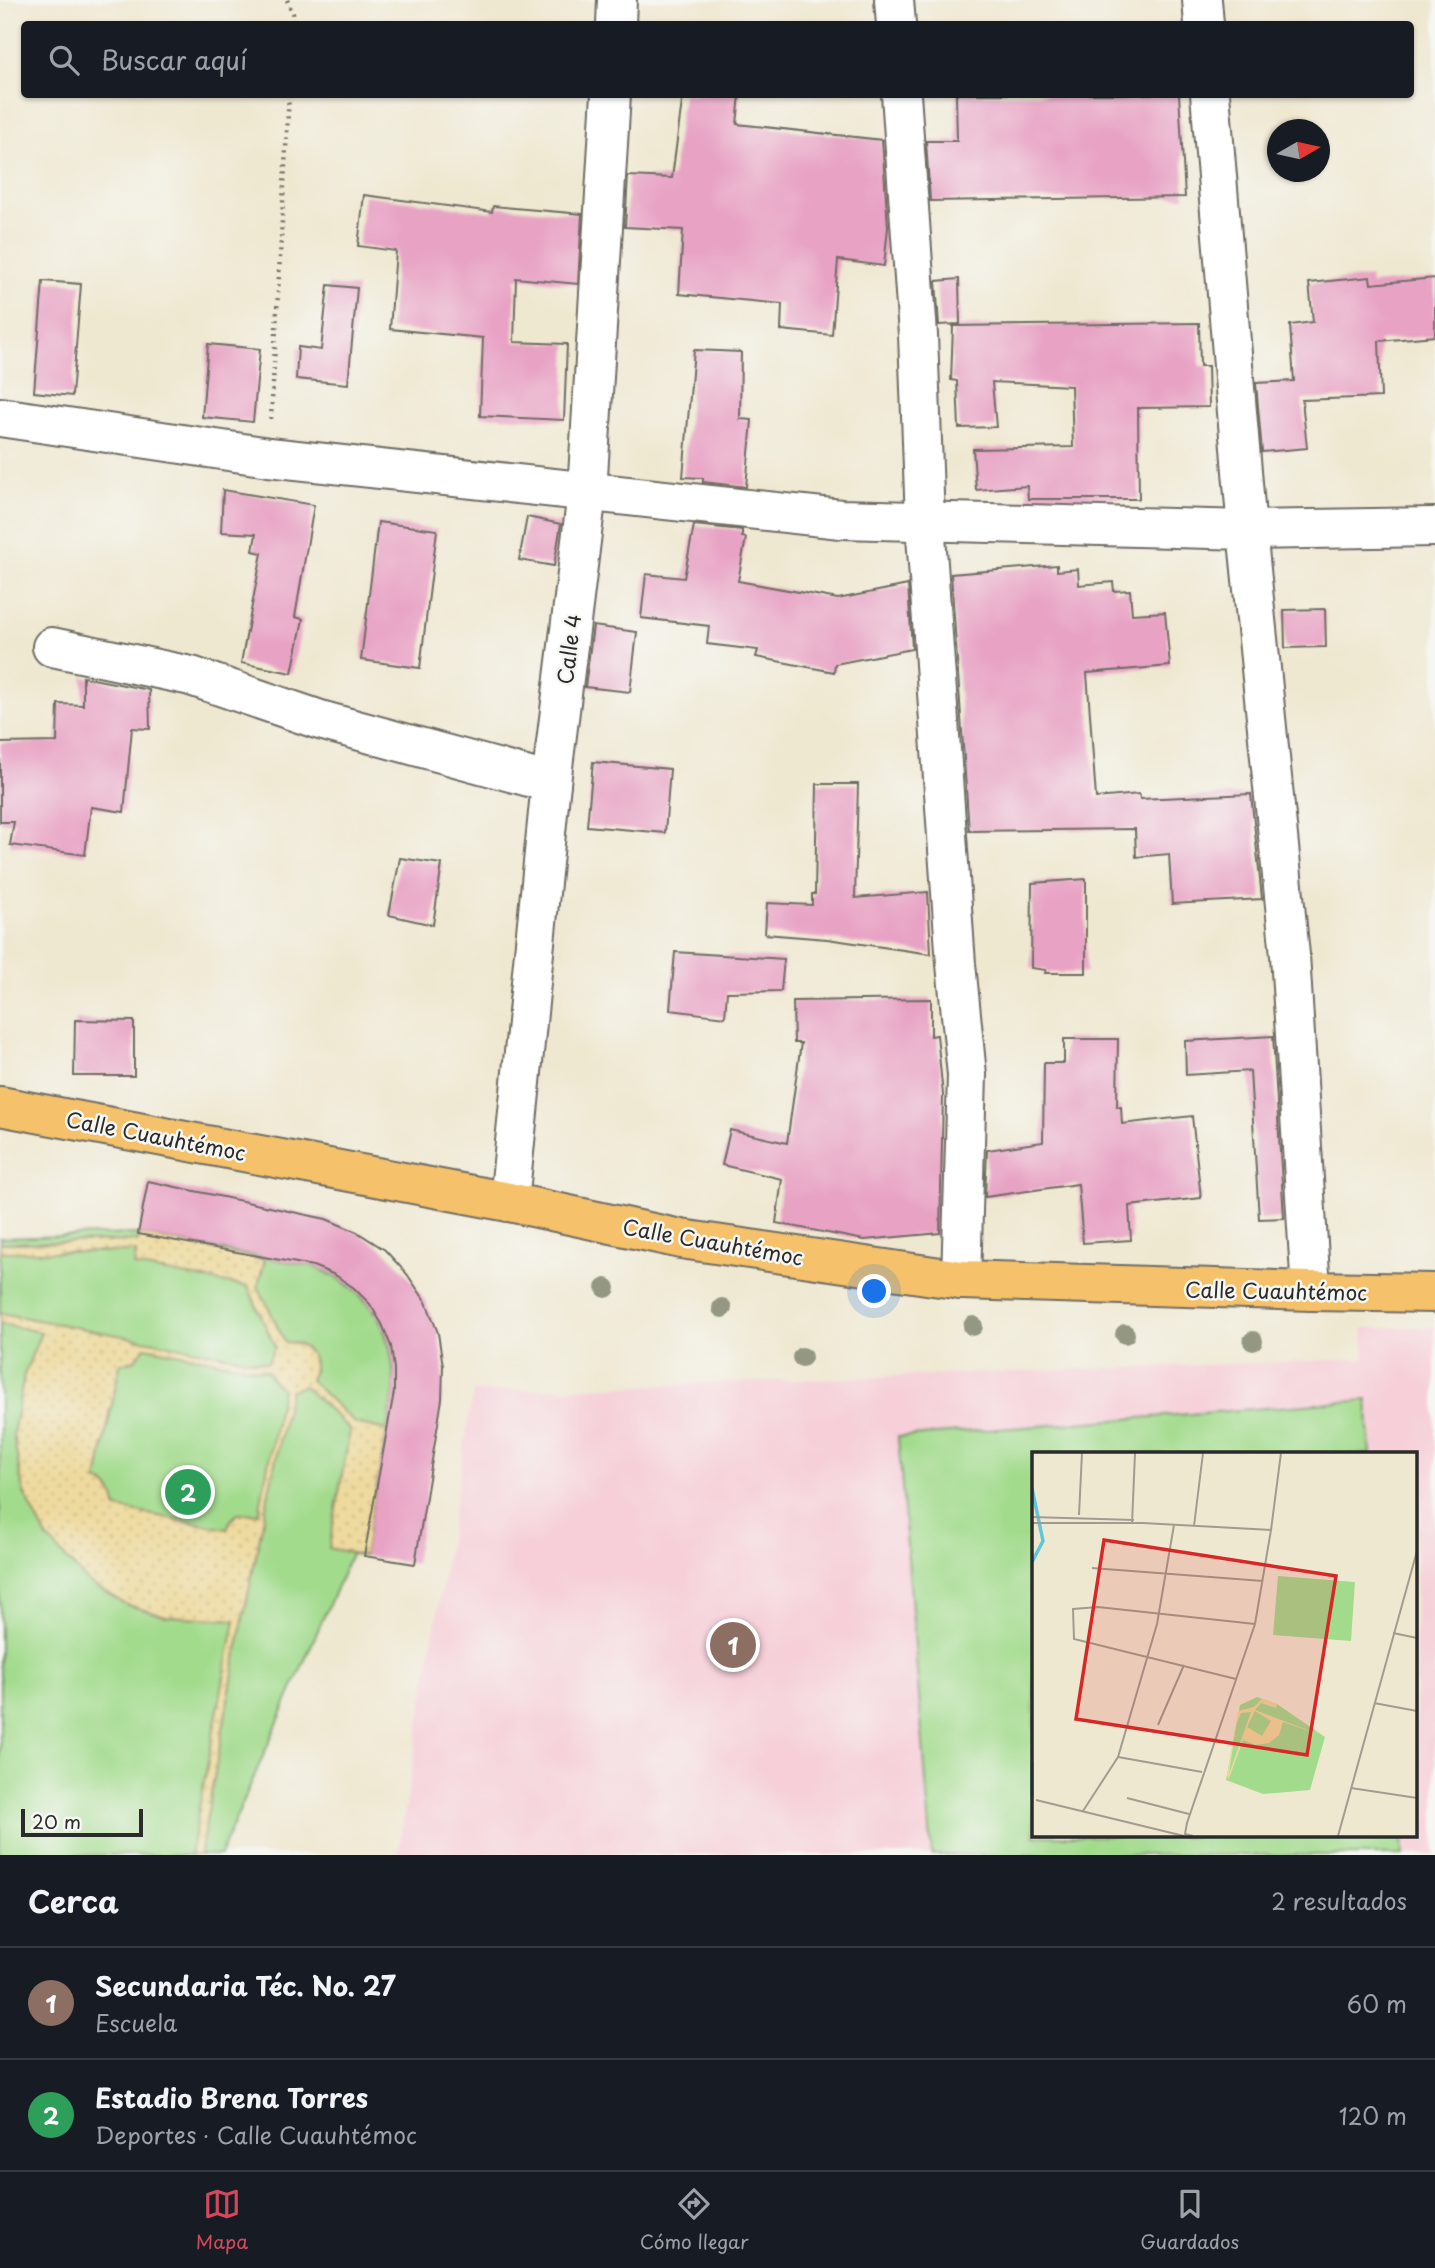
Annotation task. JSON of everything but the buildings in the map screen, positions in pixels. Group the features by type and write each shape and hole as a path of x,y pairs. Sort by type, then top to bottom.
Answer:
{"main road":[{"name":"Calle Cuauhtémoc","path":"0,1106 509,1202 681,1239 961,1280 1311,1292 1435,1293"}],"street":[{"path":"616,21 617,0"},
{"path":"894,0 896,21"},
{"path":"1202,0 1204,21"},
{"name":"Calle 4","path":"509,1202 551,783 587,493 611,98"},
{"path":"901,98 918,335 925,521 954,937 967,1075 961,1280"},
{"path":"1210,98 1247,530 1290,955 1311,1292"},
{"path":"0,417 269,457 841,519 1247,530 1435,527"},
{"path":"52,647 191,676 320,720 551,783"}],"path":[{"path":"287,0 293,21"},
{"path":"269,457 289,98"}],"shaded area":[{"path":"1435,1327 1435,1855 398,1855 473,1392 1365,1359 1363,1328"}],"green space":[{"path":"138,1234 313,1266 350,1287 376,1314 390,1349 394,1392 364,1556 351,1554 220,1855 0,1855 0,1238"},
{"path":"1367,1400 1371,1452 1032,1452 1032,1838 1402,1838 1403,1855 932,1855 898,1437"}],"sand":[{"path":"140,1234 265,1260 258,1286 285,1342 300,1345 310,1353 314,1365 310,1380 355,1423 387,1430 364,1556 329,1548 350,1430 304,1386 290,1390 243,1619 200,1855 190,1855 235,1620 166,1616 127,1605 88,1582 47,1538 23,1491 13,1434 24,1375 41,1332 0,1324 0,1313 267,1363 275,1347 248,1287 134,1266 136,1252 0,1252 0,1243 138,1241","holes":["145,1347 267,1371 275,1384 282,1388 259,1513 237,1514 227,1529 116,1508 111,1491 97,1480 120,1364 135,1360"]}],"place":[{"name":"Estadio Brena Torres","path":"188,1492"},
{"name":"Secundaria Téc. No. 27","path":"733,1645"}]}
